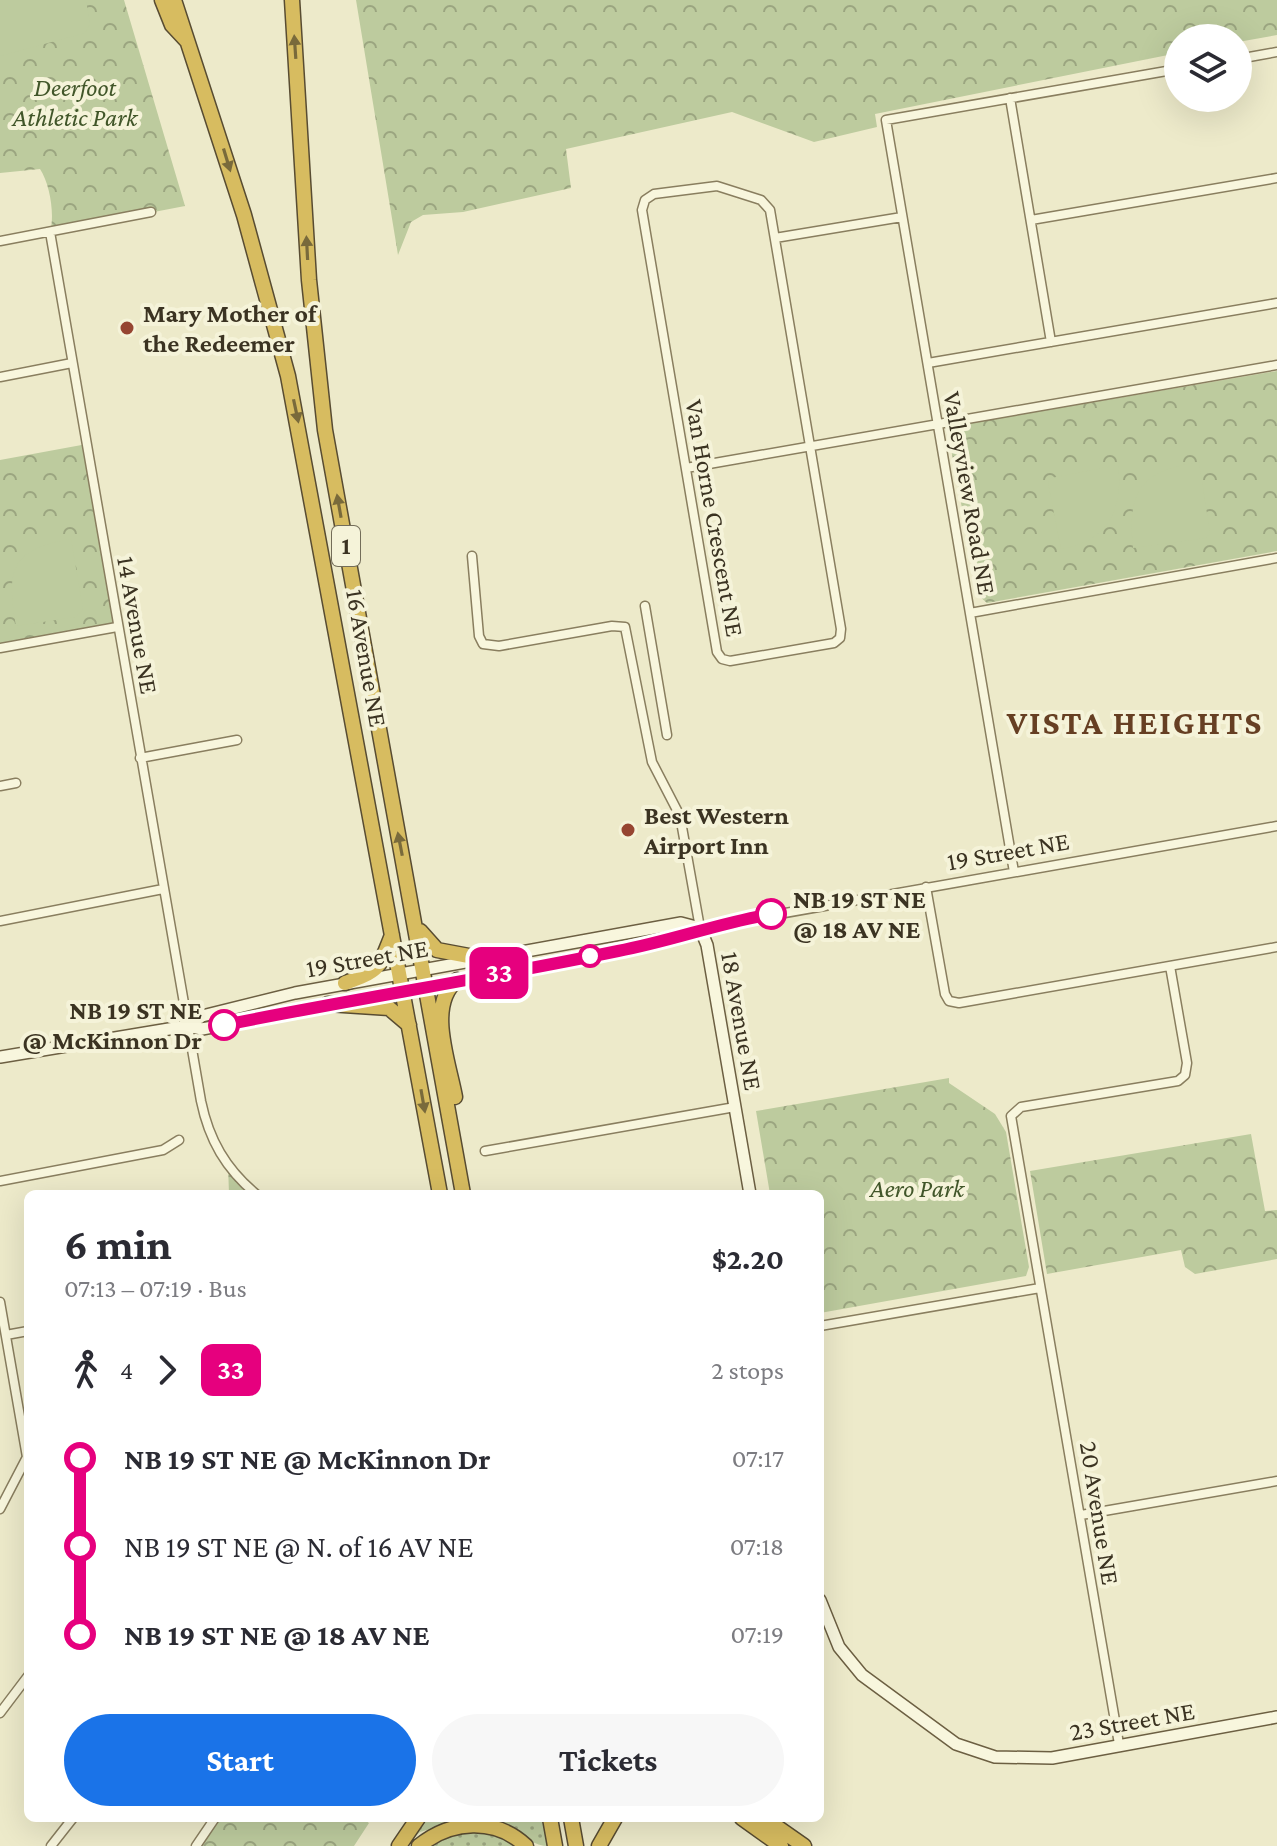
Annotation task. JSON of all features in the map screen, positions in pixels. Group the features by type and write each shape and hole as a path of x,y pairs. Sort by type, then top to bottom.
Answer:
{"highway":[{"path":"162,0 172,25 189,43"},
{"name":"16 Avenue NE","path":"174,0 248,227 288,376 439,1190"},
{"name":"16 Avenue NE","path":"292,0 309,280 325,430 462,1190"},
{"path":"415,921 427,943 437,950 485,959"},
{"path":"345,983 378,969 383,963 393,931"},
{"path":"454,1148 460,1129 441,1006 447,990 457,980"},
{"path":"328,1004 389,1008 409,1025"},
{"path":"399,1846 415,1822"},
{"path":"551,1822 555,1846"},
{"path":"572,1822 576,1846"},
{"path":"599,1846 613,1822"},
{"path":"748,1822 781,1846"},
{"path":"770,1822 804,1846"},
{"path":"419,1846 445,1830 469,1825 499,1829 526,1846"}],"street":[{"path":"1252,56 1277,52"},
{"path":"1051,342 1010,98 1164,71"},
{"name":"Valleyview Road NE","path":"1010,98 886,120 1014,872"},
{"path":"1031,220 1277,178"},
{"name":"Van Horne Crescent NE","path":"703,187 731,188 767,204 775,238 841,634 834,643 726,661 717,652 643,205 654,194 703,187"},
{"path":"0,241 151,212"},
{"path":"775,238 902,217"},
{"name":"14 Avenue NE","path":"50,232 187,1026 210,1135 228,1165 252,1190"},
{"path":"928,363 1277,303"},
{"path":"0,377 72,363"},
{"path":"686,468 1277,365"},
{"name":"18 Avenue NE","path":"472,556 479,636 483,644 499,646 612,626 625,627 652,762 680,816 700,928 707,945 749,1190"},
{"path":"970,613 1277,558"},
{"path":"645,606 667,735"},
{"path":"0,648 117,627"},
{"path":"140,758 237,740"},
{"path":"0,786 16,783"},
{"name":"19 Street NE","path":"187,1026 198,1017 345,983 401,974 457,980 617,951 684,936 700,928 1277,826"},
{"path":"926,887 945,994 949,1001 959,1003 1277,947"},
{"path":"0,921 163,889"},
{"name":"19 Street NE","path":"0,1057 187,1026 202,1029 403,989 424,978 485,959 681,923 700,928"},
{"name":"20 Avenue NE","path":"1119,1744 1011,1116 1021,1107 1178,1081 1185,1075 1187,1063 1170,966"},
{"path":"485,1151 735,1107"},
{"path":"0,1181 163,1150 179,1140"},
{"path":"824,1325 1040,1288"},
{"path":"0,1302 24,1435"},
{"path":"6,1335 24,1332"},
{"path":"0,1509 24,1464"},
{"path":"1081,1515 1277,1481"},
{"name":"23 Street NE","path":"824,1610 839,1647 862,1675 956,1744 995,1757 1052,1758 1277,1717"},
{"path":"0,1713 24,1682"},
{"path":"51,1846 70,1822"},
{"path":"196,1846 212,1822"}],"green space":[{"name":"Deerfoot Athletic Park","path":"0,0 124,0 185,206 50,232 51,200 40,169 0,173"},
{"path":"0,0 86,0 90,24 85,33 0,56"},
{"path":"356,0 1277,0 1277,35 1252,39 1252,24 1164,24 1164,56 875,114 877,127 814,142 732,112 566,149 571,188 463,212 423,215 411,222 398,255"},
{"path":"1277,371 1277,551 987,603 978,595 947,427"},
{"path":"87,444 117,627 0,648 0,460"},
{"path":"1199,462 1210,533 1206,538 1133,548 1133,511 1142,487 1163,471"},
{"path":"1118,465 1118,496 1109,521 1090,539 1061,549 1048,483 1051,478"},
{"path":"71,539 83,609 76,617 16,626 12,590 17,565 36,549"},
{"name":"Aero Park","path":"949,1078 949,1083 995,1114 1006,1132 1029,1267 1026,1276 824,1312 824,1190 769,1190 756,1111"},
{"path":"1251,1134 1265,1211 1277,1210 1277,1259 1195,1274 1185,1267 1181,1250 1047,1274 1030,1171"},
{"path":"228,1165 252,1190 229,1190"},
{"path":"212,1822 369,1823 354,1846 196,1846"},
{"path":"421,1822 454,1822 420,1832 411,1840"},
{"path":"494,1822 545,1822 548,1846 533,1842"},
{"path":"459,1832 492,1832 519,1846 431,1846"}],"bus line":[{"name":"33","path":"224,1025 617,951 684,936 700,928 771,914"}],"place":[{"name":"Mary Mother of the Redeemer","path":"127,328"},
{"name":"Best Western Airport Inn","path":"628,830"},
{"name":"NB 19 ST NE @ 18 AV NE","path":"771,914"},
{"name":"NB 19 ST NE @ McKinnon Dr","path":"224,1025"}],"district":[{"name":"VISTA HEIGHTS","path":"1135,722"}]}
